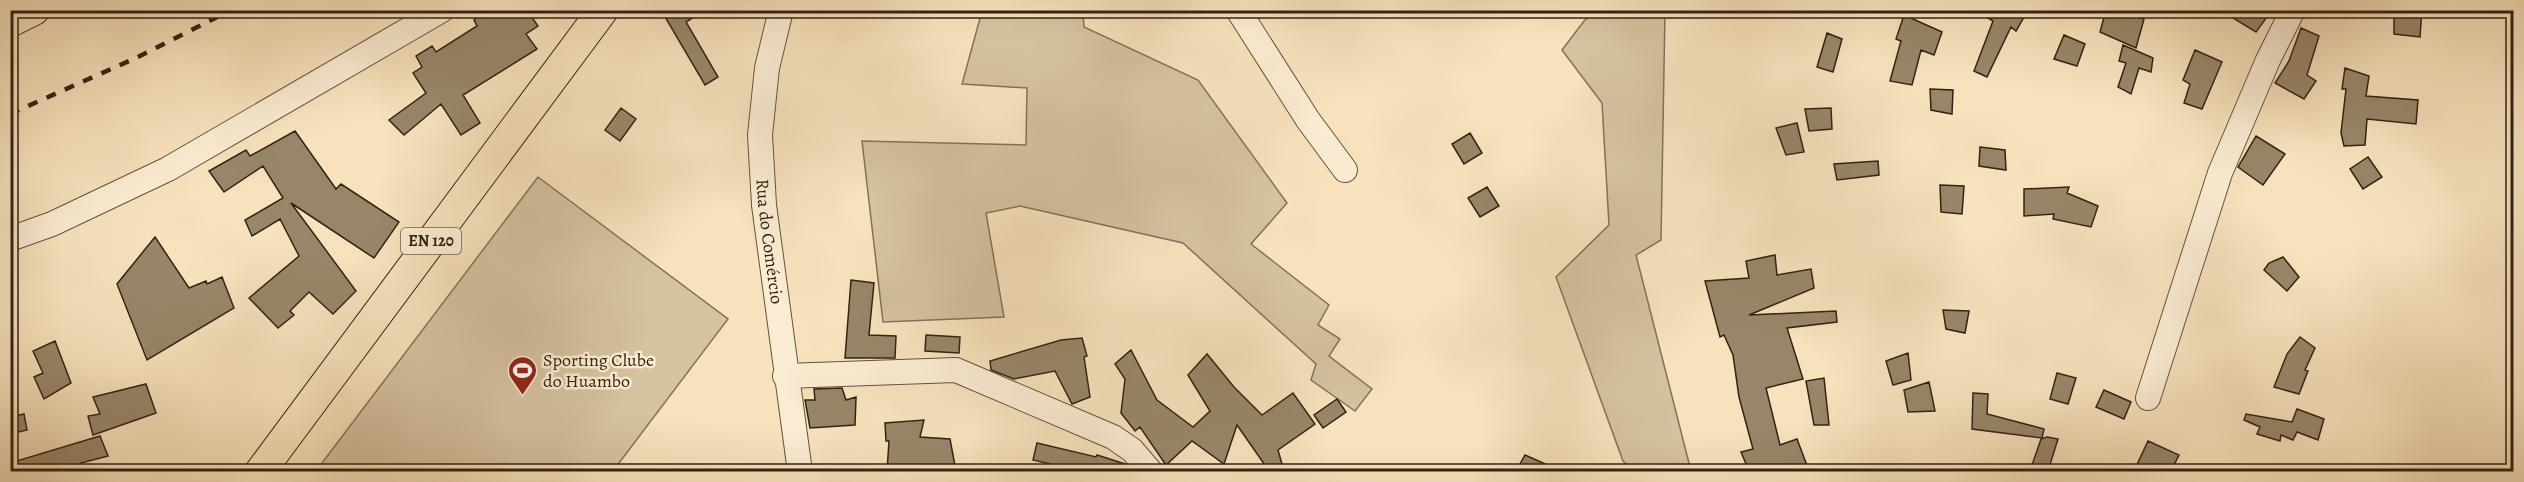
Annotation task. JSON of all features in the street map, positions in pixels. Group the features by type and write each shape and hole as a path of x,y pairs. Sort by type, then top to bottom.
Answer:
{"main road":[{"path":"10,22 34,10"},
{"name":"EN 120","path":"260,471 603,10"}],"street":[{"path":"10,239 52,224 168,169 442,10"},
{"name":"Rua do Comércio","path":"781,10 767,68 760,135 764,205 785,376 800,471"},
{"path":"1238,10 1308,120 1345,170"},
{"path":"2148,398 2220,173 2268,60 2294,10"},
{"path":"785,376 956,370 1113,437 1132,450 1151,471"}],"shaded area":[{"path":"1597,10 1665,11 1661,240 1636,255 1691,471 1634,471 1623,461 1556,277 1609,225 1602,103 1562,50 1584,21"},
{"path":"982,11 1083,11 1084,27 1198,80 1287,203 1251,244 1329,305 1318,325 1340,339 1329,356 1372,389 1355,411 1311,380 1316,364 1183,243 1020,206 986,213 1004,317 883,322 862,141 1026,145 1027,88 962,84"},
{"name":"Sporting Clube do Huambo","path":"538,177 728,319 613,471 316,471"}],"building":[{"path":"489,10 527,10 538,26 526,34 537,49 463,95 480,123 461,135 441,104 404,135 389,120 426,93 413,73 422,67 416,56 432,46 436,52 477,26 474,20"},
{"path":"661,10 705,10 686,22 718,77 705,85"},
{"path":"1975,10 2028,10 2016,31 2011,27 1987,77 1974,71 1993,21"},
{"path":"2106,10 2144,19 2136,48 2100,32"},
{"path":"2220,10 2272,10 2256,32"},
{"path":"2394,10 2422,10 2420,37 2394,34"},
{"path":"1904,15 1942,32 1934,55 1921,50 1912,85 1890,81 1901,41 1896,39"},
{"path":"2301,28 2319,36 2307,75 2316,81 2304,99 2275,83 2289,61"},
{"path":"1827,33 1842,39 1833,72 1817,67"},
{"path":"2064,35 2085,44 2077,66 2054,59"},
{"path":"2123,45 2153,58 2151,72 2139,68 2131,94 2118,87 2126,63 2119,61"},
{"path":"2195,50 2222,62 2202,109 2184,103 2190,84 2183,80"},
{"path":"2345,68 2369,76 2366,96 2418,100 2416,124 2367,119 2365,145 2344,146 2341,133 2346,89 2342,89"},
{"path":"1930,89 1953,90 1952,114 1931,110"},
{"path":"621,108 636,119 620,141 605,130"},
{"path":"1831,108 1832,129 1809,131 1805,109"},
{"path":"1797,123 1804,152 1786,155 1776,128"},
{"path":"295,131 336,189 341,184 399,222 374,258 291,203 356,291 333,314 309,292 290,311 294,315 278,328 249,298 299,256 280,219 252,236 245,220 283,198 263,166 224,192 209,171 246,150 250,156"},
{"path":"1470,133 1482,153 1464,164 1452,144"},
{"path":"2256,136 2285,154 2263,185 2238,167"},
{"path":"1980,147 2005,150 2006,170 1979,166"},
{"path":"2368,157 2382,177 2363,189 2350,169"},
{"path":"1878,161 1879,175 1837,180 1834,164"},
{"path":"1940,185 1964,186 1962,214 1941,212"},
{"path":"1487,187 1499,206 1480,217 1468,198"},
{"path":"2069,187 2067,193 2098,206 2091,227 2053,219 2054,214 2024,216 2024,189"},
{"path":"155,237 189,288 206,281 207,284 222,277 234,308 147,360 117,284"},
{"path":"1775,255 1777,275 1811,269 1814,288 1749,315 1836,311 1837,322 1787,328 1803,379 1766,388 1780,445 1797,439 1809,471 1749,471 1741,452 1753,449 1739,397 1733,355 1724,335 1720,337 1705,281 1749,278 1746,261"},
{"path":"2283,257 2299,277 2287,291 2264,270 2269,263"},
{"path":"851,280 874,283 869,335 896,336 895,358 845,358"},
{"path":"1943,310 1969,311 1965,333 1946,329"},
{"path":"926,335 960,337 959,353 925,351"},
{"path":"2300,337 2315,348 2305,370 2308,371 2299,394 2274,387 2287,354"},
{"path":"1082,338 1087,356 1084,357 1090,397 1072,404 1055,371 1014,379 991,370 990,361 1061,340"},
{"path":"55,341 71,383 44,399 34,377 43,373 33,351"},
{"path":"1131,350 1157,400 1193,427 1210,411 1188,375 1207,354 1234,387 1262,415 1293,393 1315,424 1278,450 1284,471 1269,471 1237,425 1224,464 1192,441 1166,465 1140,427 1135,431 1121,413 1125,379 1115,364"},
{"path":"1908,353 1911,380 1893,385 1886,361"},
{"path":"2057,373 2076,378 2068,404 2050,399"},
{"path":"1824,378 1829,425 1814,425 1806,381"},
{"path":"1929,382 1935,411 1908,412 1904,390"},
{"path":"146,384 156,413 93,435 88,416 100,414 93,397"},
{"path":"842,388 846,400 856,397 855,425 810,428 805,400 815,400 814,389"},
{"path":"2104,390 2131,402 2124,419 2096,407"},
{"path":"1973,393 1988,394 1987,414 2044,429 2042,438 1972,429"},
{"path":"1337,399 1346,412 1323,428 1314,415"},
{"path":"2297,409 2324,419 2318,440 2297,432 2293,440 2281,435 2280,441 2257,434 2260,427 2244,420 2246,414 2292,422"},
{"path":"24,414 27,430 10,434 10,417"},
{"path":"924,420 920,437 950,439 956,471 887,471 889,441 886,441 885,423"},
{"path":"100,436 108,456 81,463 83,471 10,471 10,463"},
{"path":"2047,437 2058,439 2048,471 2030,471 2041,439"},
{"path":"2148,441 2179,455 2171,471 2134,471"},
{"path":"1037,443 1096,457 1097,455 1125,464 1132,471 1080,471 1033,460"},
{"path":"1525,455 1561,471 1516,471"}],"railway":[{"path":"10,114 138,57 231,10"}],"place":[{"name":"Sporting Clube do Huambo","path":"522,396"}]}
